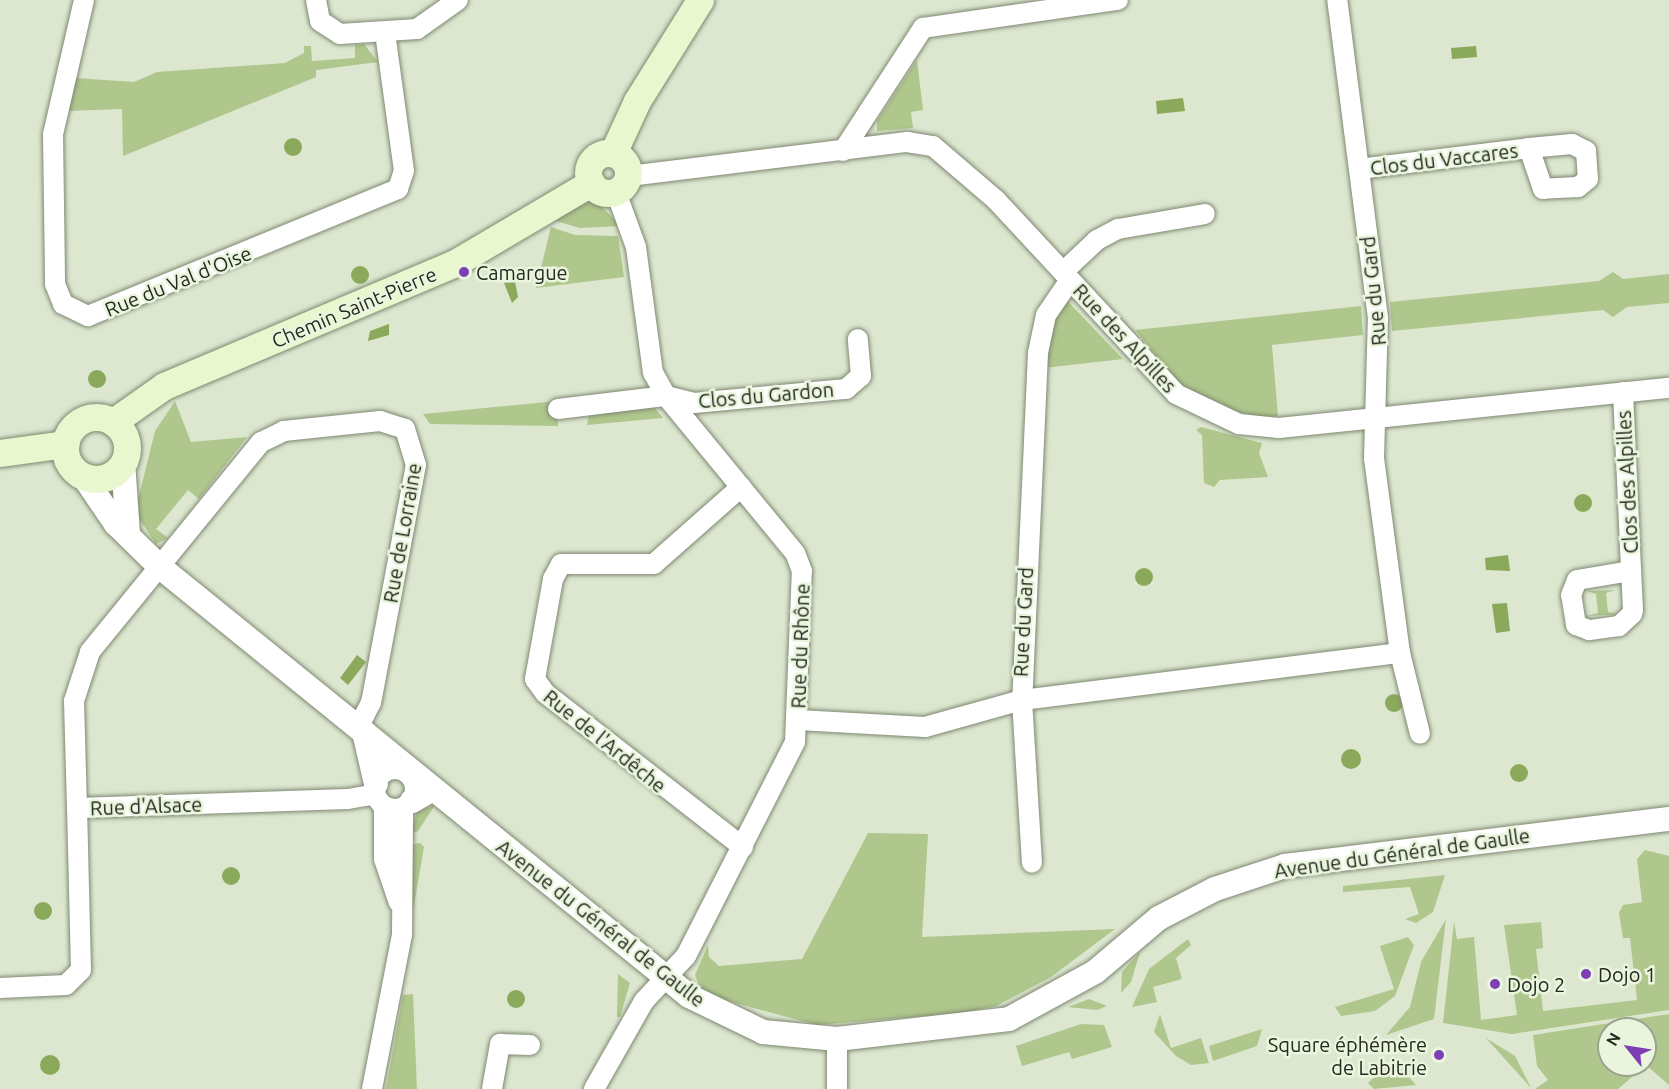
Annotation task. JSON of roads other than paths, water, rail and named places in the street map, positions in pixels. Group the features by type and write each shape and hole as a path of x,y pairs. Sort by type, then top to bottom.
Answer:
{"main road":[{"path":"613,153 637,100 700,0"},
{"path":"613,153 625,161 612,184 588,170 594,158 613,153"},
{"name":"Chemin Saint-Pierre","path":"113,422 164,386 455,263 612,184"},
{"path":"0,453 65,444 83,419 113,422 124,435 123,462 111,475 84,477 69,464 65,444"}],"street":[{"name":"Rue du Val d'Oise","path":"84,0 54,124 54,203 57,292 69,309 88,316 398,189 404,171 385,33"},
{"path":"316,0 318,17 331,31 385,33 417,29 458,0"},
{"path":"843,151 923,28 1118,0"},
{"name":"Rue du Gard","path":"1337,0 1378,318 1374,458 1400,653 1420,734"},
{"name":"Rue des Alpilles","path":"612,184 907,142 942,150 1066,276 1176,394 1213,415 1271,429 1669,388"},
{"name":"Clos du Vaccares","path":"1359,169 1529,148"},
{"name":"Rue du Rhône","path":"594,1089 644,1001 686,956 795,742 798,720 802,571 795,553 666,396 653,373 636,247 612,184"},
{"name":"Rue du Gard","path":"1205,214 1118,230 1097,240 1066,276 1046,315 1038,353 1022,700 1400,653"},
{"name":"Clos du Gardon","path":"666,396 694,403 846,389 861,376 858,339"},
{"name":"Clos des Alpilles","path":"1623,392 1631,571"},
{"path":"558,409 666,396"},
{"name":"Rue de Lorraine","path":"160,567 267,437 380,421 405,429 416,465 371,703 361,730"},
{"path":"123,462 129,535"},
{"name":"Avenue du Général de Gaulle","path":"84,477 129,535 160,567 666,978 727,1019 763,1032 837,1039 1009,1019 1095,972 1159,918 1215,889 1285,866 1669,819"},
{"name":"Rue de l'Ardêche","path":"741,487 654,564 573,560 561,564 535,679 545,693 743,847"},
{"name":"Rue d'Alsace","path":"160,567 90,652 80,675 74,701 77,808 390,799 390,770 412,772"},
{"path":"798,720 925,727 1022,700 1032,863"},
{"path":"361,730 390,799 384,859 403,914 372,1089"},
{"path":"390,799 412,772"},
{"path":"390,799 433,789"},
{"path":"0,988 66,985 81,970 77,808"},
{"path":"837,1039 837,1089"},
{"path":"492,1089 500,1044 530,1045"}],"place":[{"name":"Camargue","path":"464,272"},
{"name":"Dojo 1","path":"1586,974"},
{"name":"Dojo 2","path":"1495,984"},
{"name":"Square éphémère de Labitrie","path":"1439,1055"}]}
